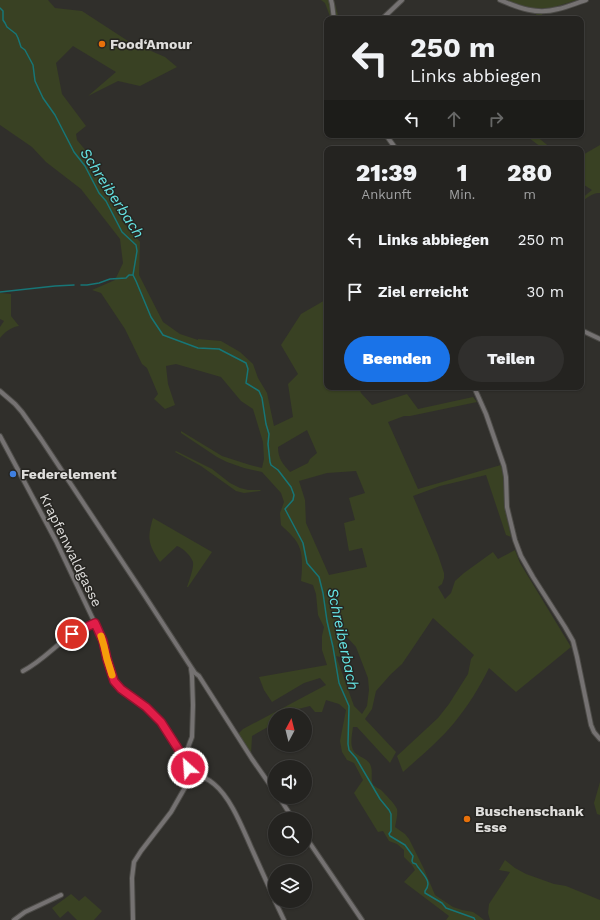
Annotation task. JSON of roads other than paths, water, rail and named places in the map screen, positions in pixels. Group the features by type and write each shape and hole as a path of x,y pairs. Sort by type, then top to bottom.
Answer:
{"street":[{"path":"331,0 334,16"},
{"path":"385,16 402,0"},
{"path":"500,0 537,12 552,11 586,0"},
{"path":"584,331 600,339"},
{"path":"475,390 486,414 504,466 507,507 515,540 533,578 566,627 573,641 591,725 594,732 600,739"},
{"path":"0,391 19,408 41,439 268,782"},
{"name":"Krapfenwaldgasse","path":"0,436 56,541 95,623 103,641 114,681 121,689 146,707 158,719 184,758 189,774"},
{"path":"23,671 30,668 72,634 95,623"},
{"path":"184,758 192,733 191,667"},
{"path":"133,920 132,878 134,862 171,812 185,787 189,774 199,775 210,781 219,788 227,799 240,822 268,885"},
{"path":"312,846 362,920"},
{"path":"14,920 25,912 61,896"},
{"path":"278,908 284,920"}],"waterway":[{"name":"Schreiberbach","path":"0,8 3,11 3,20 7,27 16,34 21,47 25,50 33,65 35,81 43,98 55,115 74,152 85,166 99,193 106,201 122,232 136,245 137,251 133,275 151,317 163,335 198,348 219,349 246,363 248,369 246,383 259,391 262,398 269,434 268,444 271,465 278,470 291,487 294,495 293,500 285,509 303,543 307,563 319,577 339,683 349,706 349,750 356,758 380,799 391,814 390,836 405,845 413,856 413,863 416,864 427,880 428,884 425,893 442,903 446,908 474,918 475,920"},
{"path":"81,285 99,283 110,279 126,278 129,275 133,275"},
{"path":"0,292 74,285"}],"place":[{"name":"Food‘Amour","path":"102,44"},
{"name":"Federelement","path":"13,474"},
{"name":"Buschenschank Esse","path":"467,819"}]}
